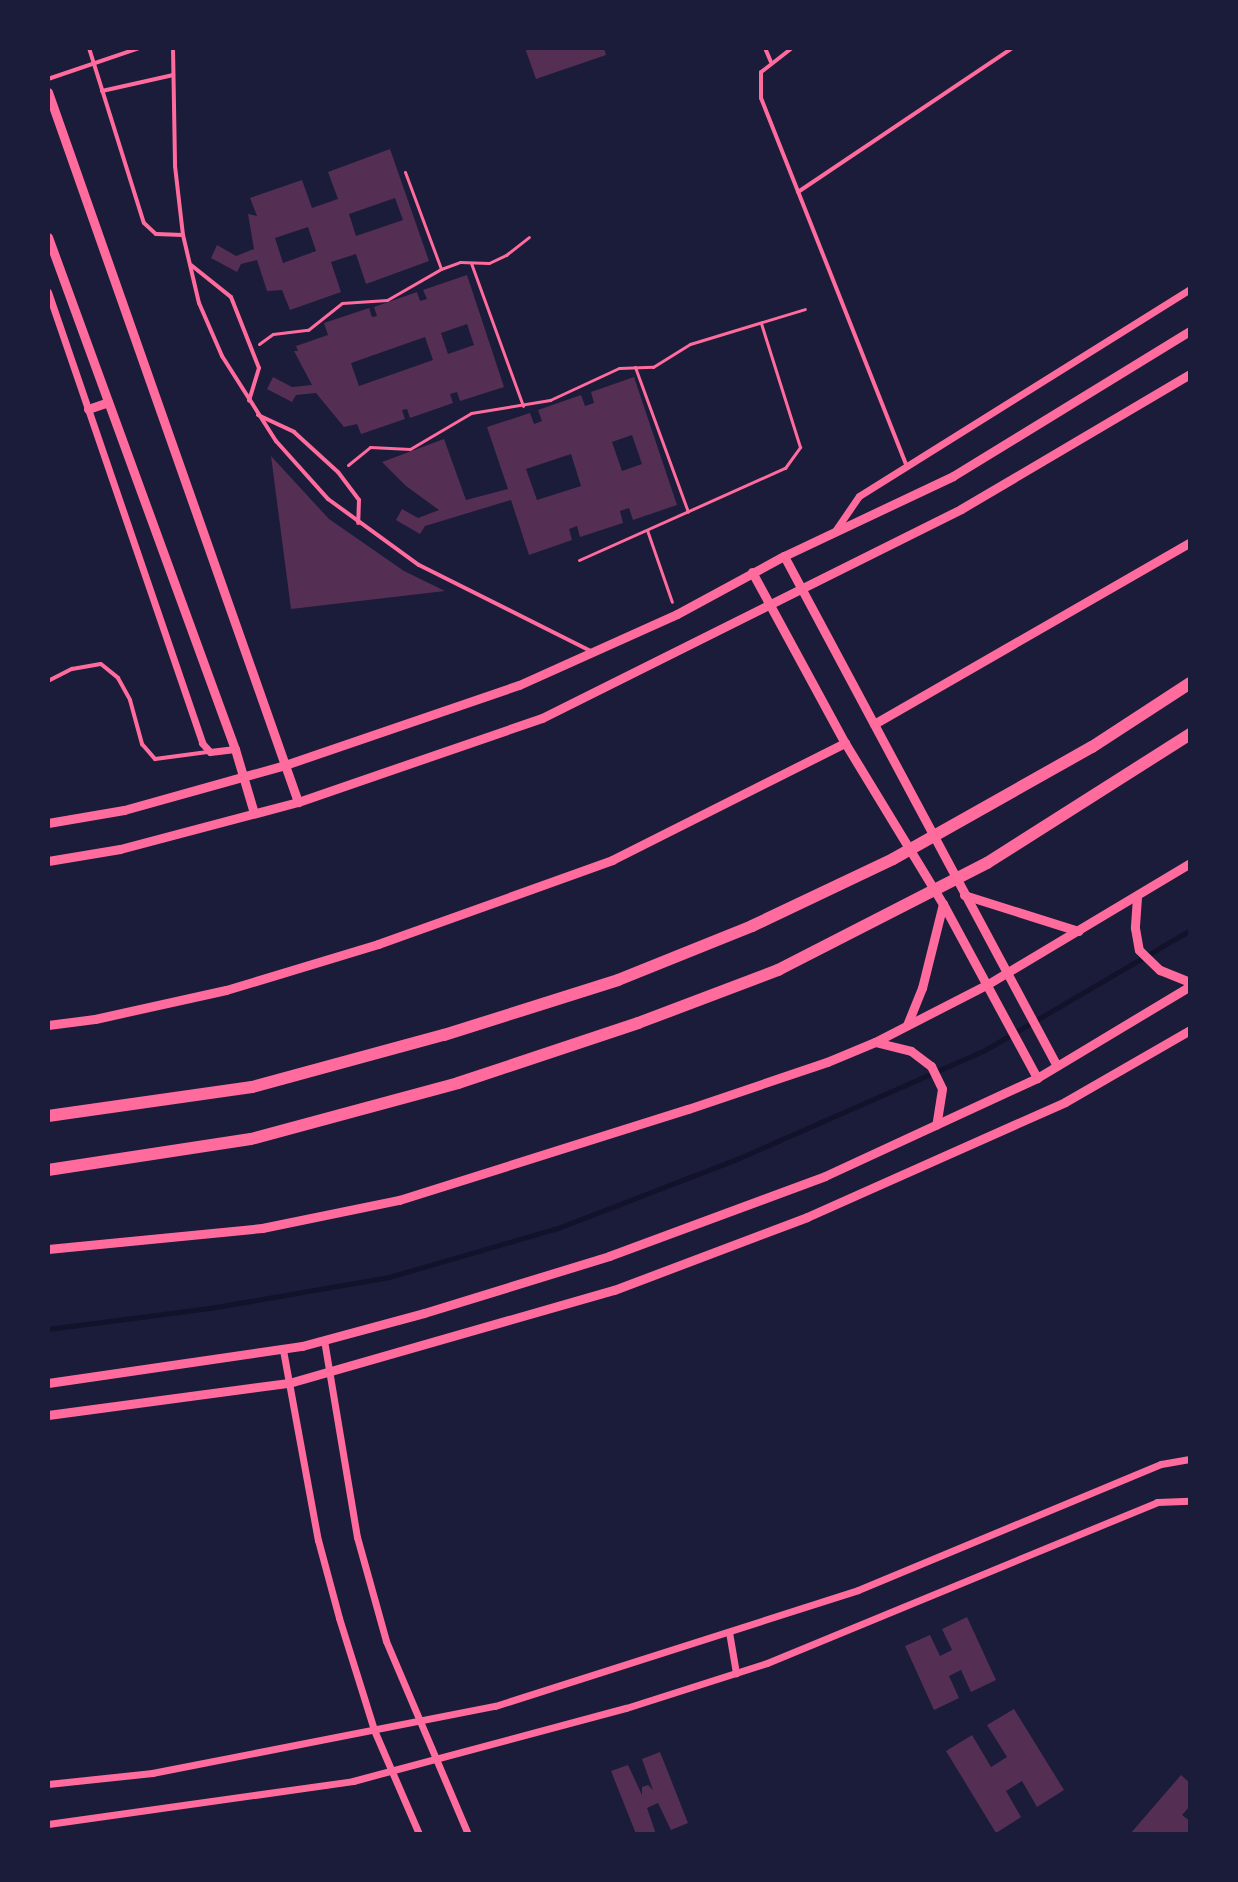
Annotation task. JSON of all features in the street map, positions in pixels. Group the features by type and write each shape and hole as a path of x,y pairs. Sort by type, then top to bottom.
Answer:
{"highway":[{"path":"48,1116 252,1087 444,1035 618,980 752,926 893,859 1092,747 1190,683"},
{"path":"48,1170 251,1139 458,1083 638,1023 778,970 987,863 1190,734"}],"street":[{"path":"48,92 298,802"},
{"path":"48,237 235,749 254,813"},
{"path":"834,532 852,502 1190,289"},
{"path":"48,292 202,743 210,752 235,749"},
{"path":"48,823 124,810 285,765 519,685 677,614 784,556 953,476 1190,331"},
{"path":"48,861 120,849 298,802 542,718 961,509 1190,374"},
{"path":"88,409 108,402"},
{"path":"874,724 1190,542"},
{"path":"784,556 1057,1066"},
{"path":"752,572 845,743 943,904 1037,1078"},
{"path":"48,1025 226,990 378,944 612,860 845,743"},
{"path":"48,1249 262,1228 399,1200 688,1109 827,1062 875,1042 988,984 1190,863"},
{"path":"964,895 1078,931"},
{"path":"1137,897 1135,928 1139,950 1160,970 1190,984"},
{"path":"907,1025 922,988 943,904"},
{"path":"48,1383 283,1350 609,1256 825,1176 1037,1078 1190,984"},
{"path":"48,1415 289,1383 614,1290 807,1217 1065,1102 1190,1030"},
{"path":"875,1042 911,1051 931,1066 942,1089 936,1125"},
{"path":"324,1340 357,1537 386,1641 468,1834"},
{"path":"283,1350 318,1540 374,1730 419,1834"},
{"path":"48,1784 152,1773 495,1706 858,1590 1161,1464 1190,1459"},
{"path":"48,1824 353,1781 626,1708 736,1673 1069,1542 1157,1502 1190,1501"},
{"path":"729,1632 736,1673"}],"lane":[{"path":"89,48 144,223 156,234 183,235"},
{"path":"48,79 139,48"},
{"path":"173,48 173,152 183,235 201,309 222,356 276,441 328,499 358,523 429,570 593,652"},
{"path":"765,48 771,62"},
{"path":"792,48 761,72 761,98 907,466"},
{"path":"798,192 1012,48"},
{"path":"102,91 173,75"},
{"path":"190,264 231,297 259,368 249,400"},
{"path":"258,415 294,432 338,472 359,500 358,523"},
{"path":"48,681 72,669 101,664 118,678 130,700 142,744 155,759 210,752"}],"path":[{"path":"405,172 441,269"},
{"path":"253,349 273,334 308,330 342,303 387,300 441,269 489,263 506,255 529,237"},
{"path":"471,263 523,406"},
{"path":"338,472 370,447 410,449 471,413 550,400 594,378 635,367 653,367 690,344 805,309"},
{"path":"579,560 785,468 800,447 761,323"},
{"path":"635,367 688,512"},
{"path":"647,530 677,614"}],"building":[{"path":"525,48 604,48 606,55 536,79"},
{"path":"390,149 429,261 366,284 356,254 331,262 341,292 290,310 282,290 267,291 257,260 241,264 237,272 211,258 217,245 236,256 254,249 248,214 257,216 250,198 302,180 312,208 338,199 328,172","holes":["395,198 403,220 356,236 349,214","308,227 316,251 283,263 275,238"]},
{"path":"467,275 504,387 460,401 457,392 450,394 453,403 410,418 407,409 402,410 405,419 361,434 357,424 344,427 316,393 296,395 292,402 267,389 273,377 292,387 312,385 294,351 298,351 296,346 328,335 324,323 369,308 372,317 377,316 374,307 417,292 420,301 427,299 423,290","holes":["467,324 474,345 448,354 441,333","425,337 433,360 359,386 351,363"]},
{"path":"634,377 677,505 633,520 629,508 620,511 623,523 580,537 577,526 569,529 572,540 529,555 511,500 425,526 420,534 396,520 402,509 418,518 439,510 406,486 382,462 444,439 466,500 508,489 487,427 530,413 534,424 542,421 538,410 581,395 585,406 594,403 591,392","holes":["632,435 642,464 622,471 612,442","571,454 581,486 537,500 526,469"]},
{"path":"271,456 329,519 404,571 445,591 291,609"},
{"path":"967,1617 996,1680 971,1692 961,1670 949,1676 959,1698 934,1710 905,1646 930,1635 940,1656 952,1650 942,1629"},
{"path":"1014,1709 1064,1790 1037,1807 1022,1781 1006,1791 1021,1817 996,1833 946,1751 972,1735 991,1767 1007,1757 987,1725"},
{"path":"660,1752 688,1823 671,1830 658,1803 647,1808 656,1834 636,1834 611,1771 628,1765 642,1795 642,1787 648,1785 653,1790 642,1759"},
{"path":"1181,1775 1190,1783 1190,1806 1182,1815 1190,1821 1190,1834 1130,1834"}],"waterway":[{"path":"48,1329 210,1308 389,1277 558,1228 737,1159 985,1050 1190,930"}]}
